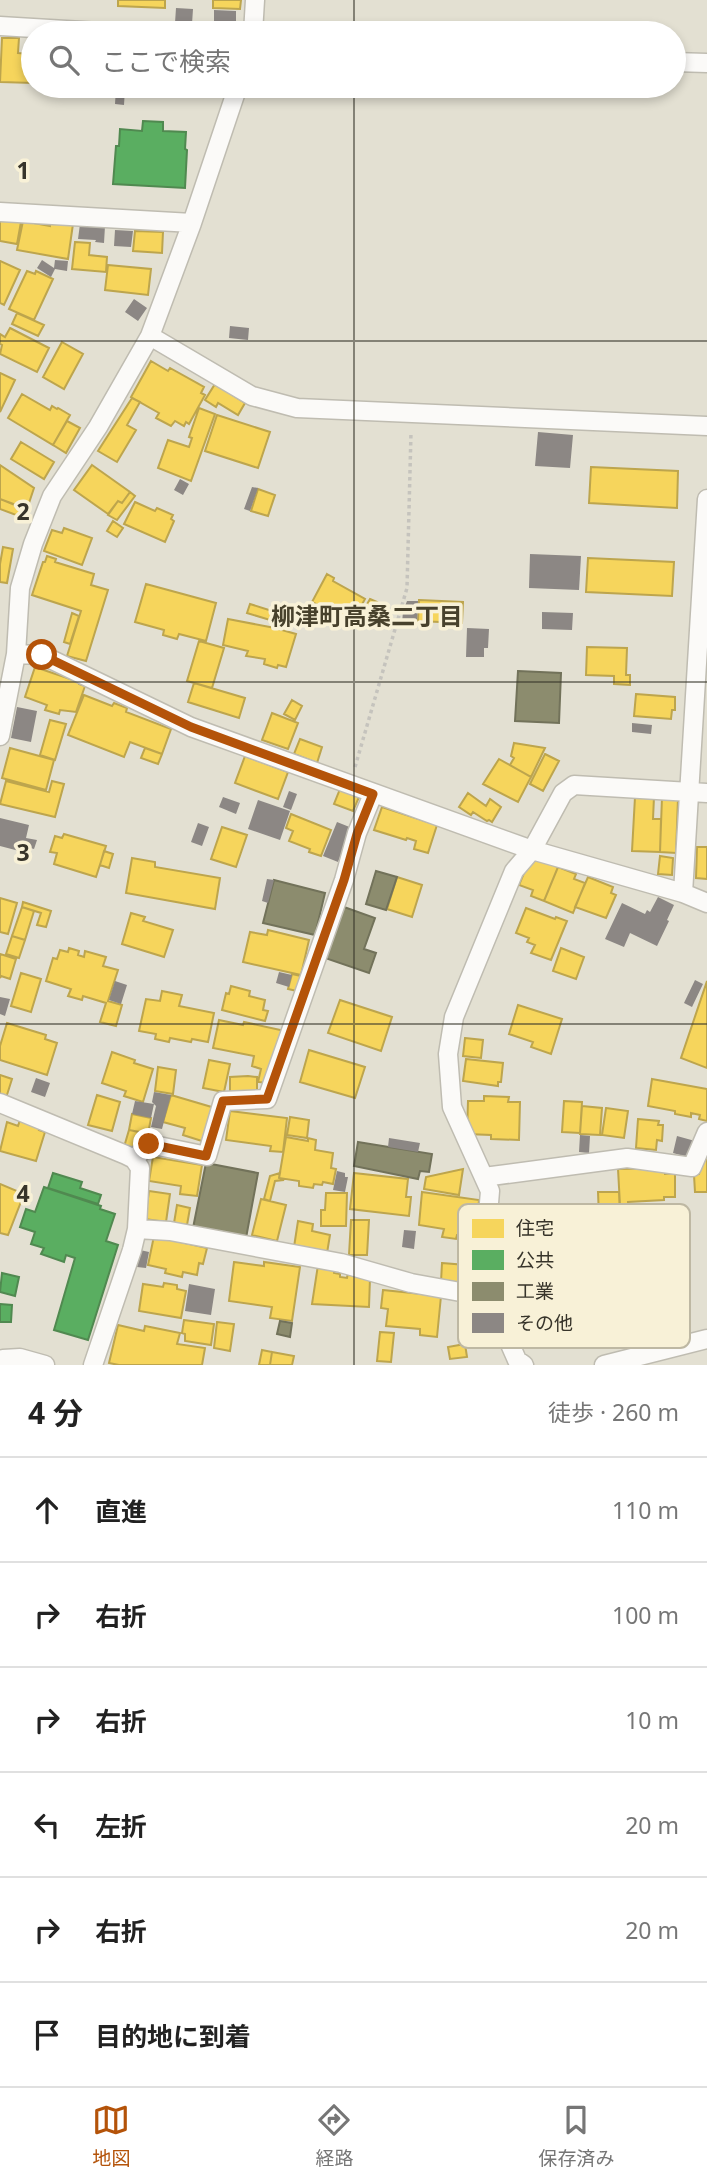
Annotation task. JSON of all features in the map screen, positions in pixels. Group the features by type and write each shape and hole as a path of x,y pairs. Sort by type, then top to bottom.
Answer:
{"street":[{"path":"254,21 255,0"},
{"path":"0,26 21,27"},
{"path":"686,63 707,64"},
{"path":"0,731 16,654 9,621 33,544 52,496 97,428 150,335 192,223 234,98"},
{"path":"0,212 192,223"},
{"path":"150,335 252,396 297,408 707,426"},
{"path":"683,893 699,792 707,499"},
{"path":"16,654 42,655 191,727 373,794 532,850 707,902"},
{"path":"489,1204 490,1191 452,1107 447,1054 454,1017 514,871 532,850 562,793 574,785 699,792"},
{"path":"134,1159 149,1144 206,1156 223,1101 267,1099 373,794"},
{"path":"0,1103 134,1159 140,1168 137,1229 132,1250 93,1365"},
{"path":"484,1177 627,1158 692,1167 707,1132"},
{"path":"137,1229 170,1231 341,1263 411,1283 458,1292"},
{"path":"690,1343 707,1339"},
{"path":"512,1348 517,1360 524,1365"},
{"path":"604,1365 671,1348"},
{"path":"8,1361 20,1358 45,1365"}],"path":[{"path":"349,785 407,588 411,413"}],"building: 住宅":[{"path":"118,0 165,0 165,8 118,6"},
{"path":"213,0 241,0 240,9 213,8"},
{"path":"2,38 19,38 21,83 0,82"},
{"path":"0,219 21,222 17,244 0,241"},
{"path":"23,221 50,226 50,223 73,224 68,259 17,250"},
{"path":"135,231 163,232 162,253 133,251"},
{"path":"75,242 90,243 89,255 107,257 106,272 72,269"},
{"path":"0,261 20,270 4,305 0,303"},
{"path":"108,265 151,269 148,295 105,290"},
{"path":"27,271 35,274 36,271 53,279 34,320 9,309"},
{"path":"17,313 44,325 38,336 12,324"},
{"path":"10,328 49,348 37,372 0,354 0,334 5,337"},
{"path":"62,342 83,354 64,389 43,377"},
{"path":"151,361 204,387 201,393 205,395 189,424 186,422 184,426 175,421 171,426 156,418 159,413 131,397"},
{"path":"0,373 15,380 0,412"},
{"path":"215,384 245,403 238,415 218,403 216,407 205,400"},
{"path":"22,394 50,410 52,406 70,415 53,445 8,418"},
{"path":"132,398 140,402 127,425 136,430 117,462 98,451"},
{"path":"199,408 215,414 191,481 158,468 168,440 189,447 192,438 189,437"},
{"path":"217,415 270,432 258,468 205,451"},
{"path":"67,421 80,428 66,453 53,445"},
{"path":"21,442 54,462 44,479 11,459"},
{"path":"0,465 34,488 27,509 0,499"},
{"path":"92,465 130,492 122,503 118,501 108,514 74,490"},
{"path":"591,467 678,471 677,508 589,503"},
{"path":"258,489 275,495 268,516 251,511"},
{"path":"130,492 135,496 117,520 108,515 118,501 122,503"},
{"path":"0,499 27,510 24,518 0,509"},
{"path":"135,502 173,515 171,519 174,521 165,542 124,524"},
{"path":"113,521 123,528 117,537 107,531"},
{"path":"64,528 92,538 82,565 44,551 52,530 62,533"},
{"path":"3,547 13,549 7,583 0,582"},
{"path":"47,556 56,559 55,562 94,574 91,585 108,590 86,661 67,656 81,611 32,595"},
{"path":"588,558 674,562 672,596 586,592"},
{"path":"327,574 334,578 333,581 365,599 360,608 357,606 347,624 312,602"},
{"path":"146,584 216,603 206,641 179,634 177,639 163,635 164,630 135,622"},
{"path":"370,599 377,602 369,617 362,613"},
{"path":"419,600 463,602 462,623 418,621"},
{"path":"250,604 272,611 270,620 247,613"},
{"path":"72,613 79,616 70,644 64,642"},
{"path":"228,619 296,634 286,667 278,665 277,668 264,664 265,659 246,656 248,651 223,645"},
{"path":"199,641 224,648 212,688 187,681"},
{"path":"587,647 627,648 626,675 630,675 630,685 614,684 614,676 586,675"},
{"path":"35,667 85,686 76,712 60,710 59,714 45,710 47,705 25,697"},
{"path":"194,683 245,698 239,718 188,702"},
{"path":"636,694 675,697 675,710 672,710 671,719 634,716"},
{"path":"84,695 112,706 114,703 127,708 126,712 171,729 162,754 130,742 124,757 68,735"},
{"path":"292,700 302,706 295,720 284,714"},
{"path":"272,713 298,723 288,749 262,740"},
{"path":"50,720 66,724 55,760 40,755"},
{"path":"300,739 322,747 317,763 294,754"},
{"path":"514,743 545,748 531,777 510,765 514,758 511,756"},
{"path":"10,748 54,760 46,790 2,778"},
{"path":"145,748 162,754 158,764 141,758"},
{"path":"545,754 559,761 543,791 530,784"},
{"path":"245,756 288,772 278,799 235,783"},
{"path":"499,759 531,777 518,802 483,784"},
{"path":"6,781 49,792 52,781 64,784 55,817 0,804"},
{"path":"340,789 359,797 353,811 334,804"},
{"path":"468,793 486,806 490,799 501,807 492,822 473,812 471,815 459,807"},
{"path":"635,797 654,797 653,819 661,819 660,852 632,851"},
{"path":"662,797 678,798 676,853 660,852"},
{"path":"382,807 437,825 428,853 414,849 416,841 374,830"},
{"path":"291,814 331,830 321,856 289,841 293,831 286,828"},
{"path":"222,827 247,835 236,867 211,859"},
{"path":"64,834 106,846 96,877 54,864 57,853 50,852 55,836 62,838"},
{"path":"697,847 707,847 707,879 696,878"},
{"path":"104,851 113,854 109,868 100,865"},
{"path":"531,856 558,867 544,901 531,896 533,890 519,885"},
{"path":"660,856 673,858 672,875 658,874"},
{"path":"132,858 155,862 155,867 220,878 215,909 126,893"},
{"path":"558,867 576,874 574,879 585,883 573,913 544,901"},
{"path":"397,877 422,885 412,917 387,909"},
{"path":"588,877 613,887 611,893 616,895 606,918 575,907"},
{"path":"0,898 17,903 8,934 0,932"},
{"path":"23,902 51,911 46,927 37,925 41,913 22,907"},
{"path":"22,907 34,911 25,940 12,936"},
{"path":"526,908 567,921 551,960 531,953 535,945 527,942 529,938 516,933"},
{"path":"131,913 145,917 143,921 173,930 164,957 122,944"},
{"path":"268,930 309,940 301,975 243,962 250,932 267,935"},
{"path":"12,936 25,940 19,958 6,954"},
{"path":"69,948 79,951 78,955 84,957 85,951 106,957 103,966 118,970 108,1001 122,1005 116,1026 100,1022 106,1003 83,996 82,1000 68,996 71,989 46,981 53,958 57,959 60,950 68,952"},
{"path":"561,948 584,957 576,979 553,971"},
{"path":"0,954 16,959 10,979 0,978"},
{"path":"21,973 41,979 31,1012 11,1006"},
{"path":"292,974 301,976 297,991 288,989"},
{"path":"707,981 707,1068 681,1058"},
{"path":"231,986 250,991 249,996 265,1000 263,1010 268,1011 265,1021 222,1010 226,993 229,994"},
{"path":"162,991 182,995 179,1006 214,1013 208,1042 170,1038 169,1042 155,1039 156,1034 139,1031 146,999 160,1001"},
{"path":"340,1000 392,1017 381,1051 328,1033"},
{"path":"518,1005 562,1019 551,1054 531,1047 533,1042 509,1034"},
{"path":"219,1020 243,1025 244,1022 285,1031 267,1083 258,1082 261,1069 252,1066 254,1056 213,1048"},
{"path":"7,1023 46,1035 45,1039 57,1043 47,1075 0,1060 0,1046"},
{"path":"465,1038 483,1040 481,1058 463,1056"},
{"path":"309,1050 365,1067 355,1098 300,1082"},
{"path":"112,1052 153,1069 143,1102 124,1096 126,1091 102,1083"},
{"path":"466,1059 503,1063 501,1082 498,1082 498,1086 463,1081"},
{"path":"209,1060 230,1064 224,1092 203,1088"},
{"path":"158,1067 176,1070 173,1094 155,1091"},
{"path":"0,1075 12,1079 6,1098 0,1096"},
{"path":"230,1077 257,1077 257,1093 230,1094"},
{"path":"652,1079 707,1089 707,1121 699,1119 700,1115 691,1113 691,1117 648,1106"},
{"path":"97,1095 120,1102 112,1131 88,1125"},
{"path":"171,1095 215,1108 205,1142 183,1135 185,1128 163,1122"},
{"path":"484,1096 509,1097 508,1102 520,1102 519,1140 491,1139 491,1135 467,1134 468,1101 484,1101"},
{"path":"564,1101 582,1102 580,1133 562,1132"},
{"path":"582,1106 602,1108 600,1135 580,1134"},
{"path":"606,1108 628,1111 624,1138 602,1135"},
{"path":"230,1111 287,1118 283,1152 270,1151 271,1146 226,1140"},
{"path":"132,1114 151,1118 148,1134 129,1130"},
{"path":"290,1117 309,1120 307,1138 287,1135"},
{"path":"638,1119 659,1121 658,1125 663,1125 662,1141 657,1140 656,1150 636,1148"},
{"path":"20,1120 40,1127 39,1130 45,1132 36,1161 0,1151 7,1122 18,1126"},
{"path":"129,1130 145,1133 132,1149 124,1147"},
{"path":"286,1137 316,1140 315,1150 333,1153 331,1168 336,1169 333,1184 323,1182 322,1185 314,1184 313,1188 299,1186 299,1181 279,1178"},
{"path":"153,1157 202,1165 197,1196 180,1194 181,1186 149,1181"},
{"path":"702,1157 707,1157 707,1192 695,1192 694,1175 699,1174"},
{"path":"665,1168 665,1174 675,1173 675,1197 620,1204 618,1169"},
{"path":"463,1169 459,1195 424,1189 426,1177"},
{"path":"280,1173 279,1178 284,1180 275,1181 270,1201 264,1199 270,1176"},
{"path":"354,1173 408,1179 406,1197 411,1197 409,1216 350,1209"},
{"path":"0,1184 24,1194 8,1235 0,1233"},
{"path":"149,1191 170,1194 166,1222 145,1219"},
{"path":"422,1192 479,1200 479,1204 458,1204 456,1239 442,1237 444,1229 419,1225"},
{"path":"598,1192 619,1192 619,1204 598,1204"},
{"path":"326,1193 347,1193 346,1226 321,1226 321,1210 325,1210"},
{"path":"261,1199 286,1205 277,1241 252,1235"},
{"path":"177,1205 190,1208 187,1225 174,1223"},
{"path":"351,1220 369,1220 367,1255 349,1255"},
{"path":"298,1221 313,1224 312,1231 330,1235 327,1253 294,1247"},
{"path":"154,1236 207,1248 203,1264 199,1263 197,1275 183,1272 182,1277 165,1273 166,1269 148,1265"},
{"path":"234,1262 264,1266 264,1262 300,1267 292,1321 270,1318 272,1307 229,1301"},
{"path":"442,1263 458,1264 458,1283 441,1282"},
{"path":"318,1265 334,1269 334,1273 340,1274 340,1277 347,1278 348,1273 370,1278 369,1307 312,1304"},
{"path":"164,1283 177,1285 177,1289 186,1291 181,1318 139,1311 143,1284 163,1287"},
{"path":"383,1290 441,1296 437,1337 420,1335 420,1329 386,1326 388,1309 381,1308"},
{"path":"184,1320 214,1324 211,1345 185,1341 185,1334 182,1333"},
{"path":"217,1322 234,1324 230,1351 214,1348"},
{"path":"118,1325 144,1331 145,1326 180,1333 177,1344 205,1348 202,1365 109,1363"},
{"path":"380,1332 394,1333 391,1362 377,1361"},
{"path":"458,1345 458,1348 466,1348 467,1357 450,1359 448,1347"},
{"path":"262,1350 272,1352 270,1365 259,1365"},
{"path":"272,1352 294,1356 292,1365 270,1365"}],"building: 公共":[{"path":"143,121 163,122 163,131 186,132 185,188 113,184 120,129 142,131"},
{"path":"53,1173 82,1182 80,1188 101,1195 98,1204 48,1188"},
{"path":"44,1187 101,1206 100,1209 115,1214 106,1241 118,1245 88,1340 54,1330 75,1258 66,1255 64,1262 41,1254 44,1248 31,1244 35,1232 20,1227 26,1209 35,1212"},
{"path":"2,1273 19,1277 15,1296 0,1292"},
{"path":"0,1304 12,1305 11,1322 0,1322"}],"building: 工業":[{"path":"518,671 561,673 559,723 515,721"},
{"path":"376,871 397,877 386,910 366,904"},
{"path":"274,880 325,893 315,935 263,923"},
{"path":"344,907 375,918 364,949 376,953 369,973 325,958"},
{"path":"358,1142 432,1154 429,1172 420,1171 418,1179 354,1166"},
{"path":"206,1163 258,1173 246,1238 193,1228"},
{"path":"280,1321 292,1323 290,1337 277,1334"}],"building: その他":[{"path":"176,8 193,9 192,21 175,21"},
{"path":"214,10 236,11 236,21 214,21"},
{"path":"115,98 124,98 124,105 115,104"},
{"path":"80,224 105,226 104,243 78,239"},
{"path":"115,230 133,231 131,247 114,246"},
{"path":"42,260 54,268 55,260 68,261 67,271 55,269 51,277 37,268"},
{"path":"134,299 147,308 138,321 125,312"},
{"path":"230,326 249,328 248,340 229,338"},
{"path":"538,432 573,435 570,468 535,466"},
{"path":"180,479 189,484 183,495 174,490"},
{"path":"252,487 258,488 250,511 244,509"},
{"path":"530,554 581,556 579,590 529,588"},
{"path":"407,601 418,601 417,624 402,624"},
{"path":"542,612 573,613 572,630 542,629"},
{"path":"467,628 489,629 488,648 484,648 484,657 466,657"},
{"path":"17,707 37,711 31,742 11,738"},
{"path":"632,723 652,725 651,734 632,732"},
{"path":"289,791 297,794 291,810 283,807"},
{"path":"223,797 240,803 236,814 219,807"},
{"path":"258,800 290,811 280,840 248,829"},
{"path":"0,818 29,825 26,838 37,840 34,849 24,846 23,852 0,846"},
{"path":"337,822 352,828 338,862 323,856"},
{"path":"198,823 209,827 202,846 191,842"},
{"path":"267,879 274,880 268,903 262,901"},
{"path":"658,897 674,905 657,946 630,933 624,947 605,939 622,903 645,914 647,910 650,912"},
{"path":"279,972 292,975 289,987 276,983"},
{"path":"695,980 703,984 692,1007 684,1003"},
{"path":"115,981 127,985 121,1004 109,1000"},
{"path":"0,997 10,999 5,1016 0,1014"},
{"path":"36,1078 50,1083 45,1097 31,1092"},
{"path":"154,1092 171,1095 162,1129 151,1127 156,1106 152,1102"},
{"path":"135,1101 154,1104 151,1118 132,1114"},
{"path":"580,1135 590,1136 589,1153 579,1152"},
{"path":"677,1136 695,1141 691,1158 673,1153"},
{"path":"389,1138 420,1143 418,1152 388,1147"},
{"path":"337,1171 348,1177 345,1192 333,1190"},
{"path":"404,1230 416,1231 414,1249 402,1247"},
{"path":"140,1250 149,1252 146,1268 137,1267"},
{"path":"189,1284 215,1289 211,1315 185,1311"}],"district":[{"name":"柳津町高桑二丁目","path":"367,617"}],"route":[{"path":"42,655 191,727 373,794 267,1099 223,1101 206,1156 149,1144"}]}
